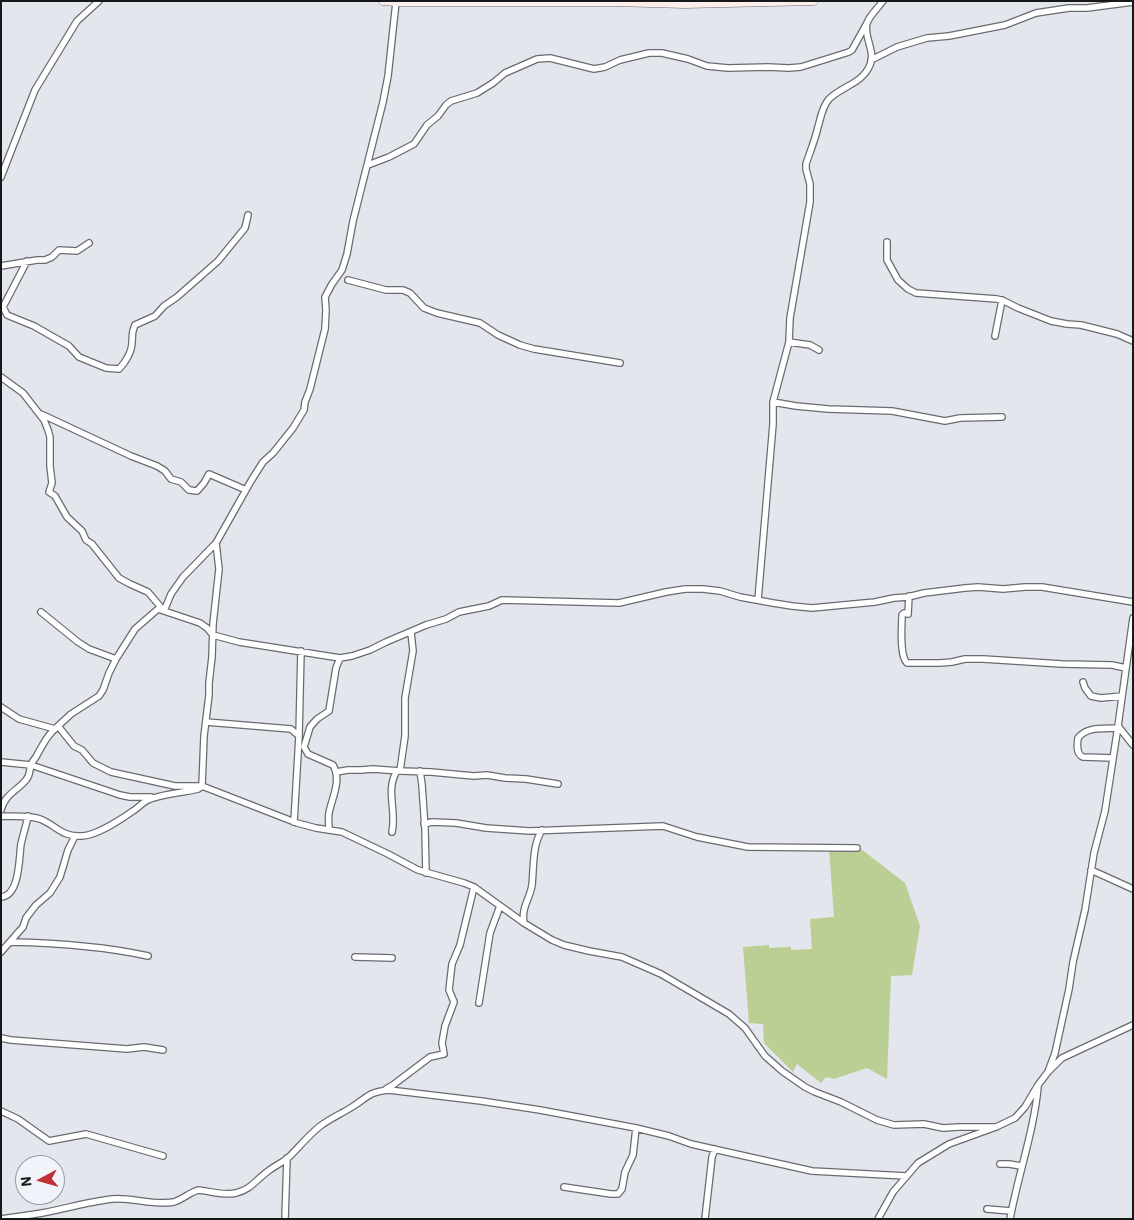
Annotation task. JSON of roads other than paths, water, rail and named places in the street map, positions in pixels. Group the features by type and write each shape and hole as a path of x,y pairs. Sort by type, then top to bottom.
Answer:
{"street":[{"path":"1,177 35,90 77,21 99,1"},
{"path":"383,1 814,1"},
{"path":"368,164 389,157 414,144 427,125 451,101 477,93 493,83 505,72 537,59 550,58 594,69 649,53 662,53 707,66 728,68 801,67 852,50 871,15 884,1"},
{"path":"164,611 171,594 183,577 216,543 263,462 273,453 293,428 304,410 325,328 325,297 344,265 388,76 396,2"},
{"path":"871,60 897,47 927,38 949,36 1005,25 1036,13 1133,2"},
{"path":"758,600 773,424 773,402 789,342 790,318 810,202 810,184 806,164 821,114 829,99 865,73 871,63 872,56 867,34 867,24"},
{"path":"27,261 3,307 7,315 34,326 69,346 79,357 106,368 120,369 131,350 132,333 135,325 154,316 218,262 245,228 248,215"},
{"path":"886,242 887,260 898,280 916,293 1002,300 1052,321 1081,325 1117,334 1133,341"},
{"path":"1,266 45,260 52,257 59,250 77,251 89,243"},
{"path":"348,280 386,290 403,290 410,293 424,308 480,323 498,335 520,345 620,363"},
{"path":"995,336 1002,300"},
{"path":"789,342 810,345 819,350"},
{"path":"1,378 23,393 39,413 48,430 52,483 49,492 55,496 67,517 82,531 86,540 92,544 115,574 119,578 148,592 164,611"},
{"path":"773,402 828,409 892,411 945,420 1002,417"},
{"path":"39,413 131,456 157,466 165,471 171,479 182,482 189,490 197,491 209,474 246,490"},
{"path":"202,786 204,736 210,695 218,569 216,543"},
{"path":"1,810 4,800 29,776 31,765 47,736 71,714 99,696 116,659 134,629 158,609 200,623 213,636 340,658 370,650 459,612 489,606 502,600 619,603 666,592 703,588 720,591 740,598 812,608 876,602 965,588 1042,587 1133,602"},
{"path":"909,596 908,614 904,613 902,615 903,658 907,663 940,663 965,659 983,659 1112,665 1126,668"},
{"path":"41,612 89,649 116,659"},
{"path":"1048,1072 1055,1052 1069,989 1072,962 1086,910 1094,853 1104,811 1118,727 1133,618"},
{"path":"392,832 394,824 391,804 392,786 393,777 398,771 405,736 405,698 412,651 411,632"},
{"path":"294,822 301,652"},
{"path":"329,830 329,814 337,785 336,772 333,765 308,754 304,747 310,727 317,719 329,711 336,668 340,658"},
{"path":"1083,682 1091,696 1100,698 1122,696"},
{"path":"1,707 19,719 57,727 93,763 111,772 175,786 202,786 294,822 349,834 418,870 464,883 474,888 546,938 557,943 622,957 661,974 729,1014 745,1028 773,1063 805,1087 877,1120 894,1125 924,1124 943,1128 996,1127"},
{"path":"206,722 291,729 299,736"},
{"path":"1113,758 1083,758 1078,750 1078,738 1087,731 1118,727 1130,737 1133,745"},
{"path":"1,762 31,765 120,795 140,798 157,797 198,789 202,786"},
{"path":"336,772 373,769 420,771 474,776 487,775 558,784"},
{"path":"420,771 426,873"},
{"path":"1,816 28,816 46,822 61,832 75,836 94,834 146,801 157,797"},
{"path":"1,897 5,897 12,891 14,885 28,816"},
{"path":"424,824 432,822 456,823 512,830 663,826 697,837 748,847 857,848"},
{"path":"524,923 524,909 532,886 536,841 542,830"},
{"path":"3,948 23,927 26,918 36,905 50,893 60,877 68,850 75,836"},
{"path":"1092,870 1133,889"},
{"path":"382,1091 393,1086 430,1057 444,1054 442,1043 445,1026 454,1002 449,990 452,964 460,945 474,888"},
{"path":"479,1003 490,933 500,906"},
{"path":"10,942 41,942 123,950 148,956"},
{"path":"355,957 392,958"},
{"path":"878,1219 893,1192 918,1163 949,1144 1015,1118 1020,1114 1048,1072 1062,1058 1133,1025"},
{"path":"1,1038 127,1049 144,1047 163,1050"},
{"path":"1010,1219 1036,1106 1038,1085"},
{"path":"1,1219 110,1200 172,1202 198,1190 236,1193 246,1189 264,1173 288,1158 319,1127 334,1116 373,1093 398,1090 540,1110 636,1128 669,1136 691,1144 812,1170 906,1176"},
{"path":"1,1111 18,1119 49,1141 86,1134 163,1156"},
{"path":"564,1187 611,1194 620,1192 625,1172 633,1155 636,1128"},
{"path":"705,1219 712,1157 715,1149"},
{"path":"286,1219 288,1158"},
{"path":"1000,1164 1021,1166"},
{"path":"987,1209 1011,1210"}]}
